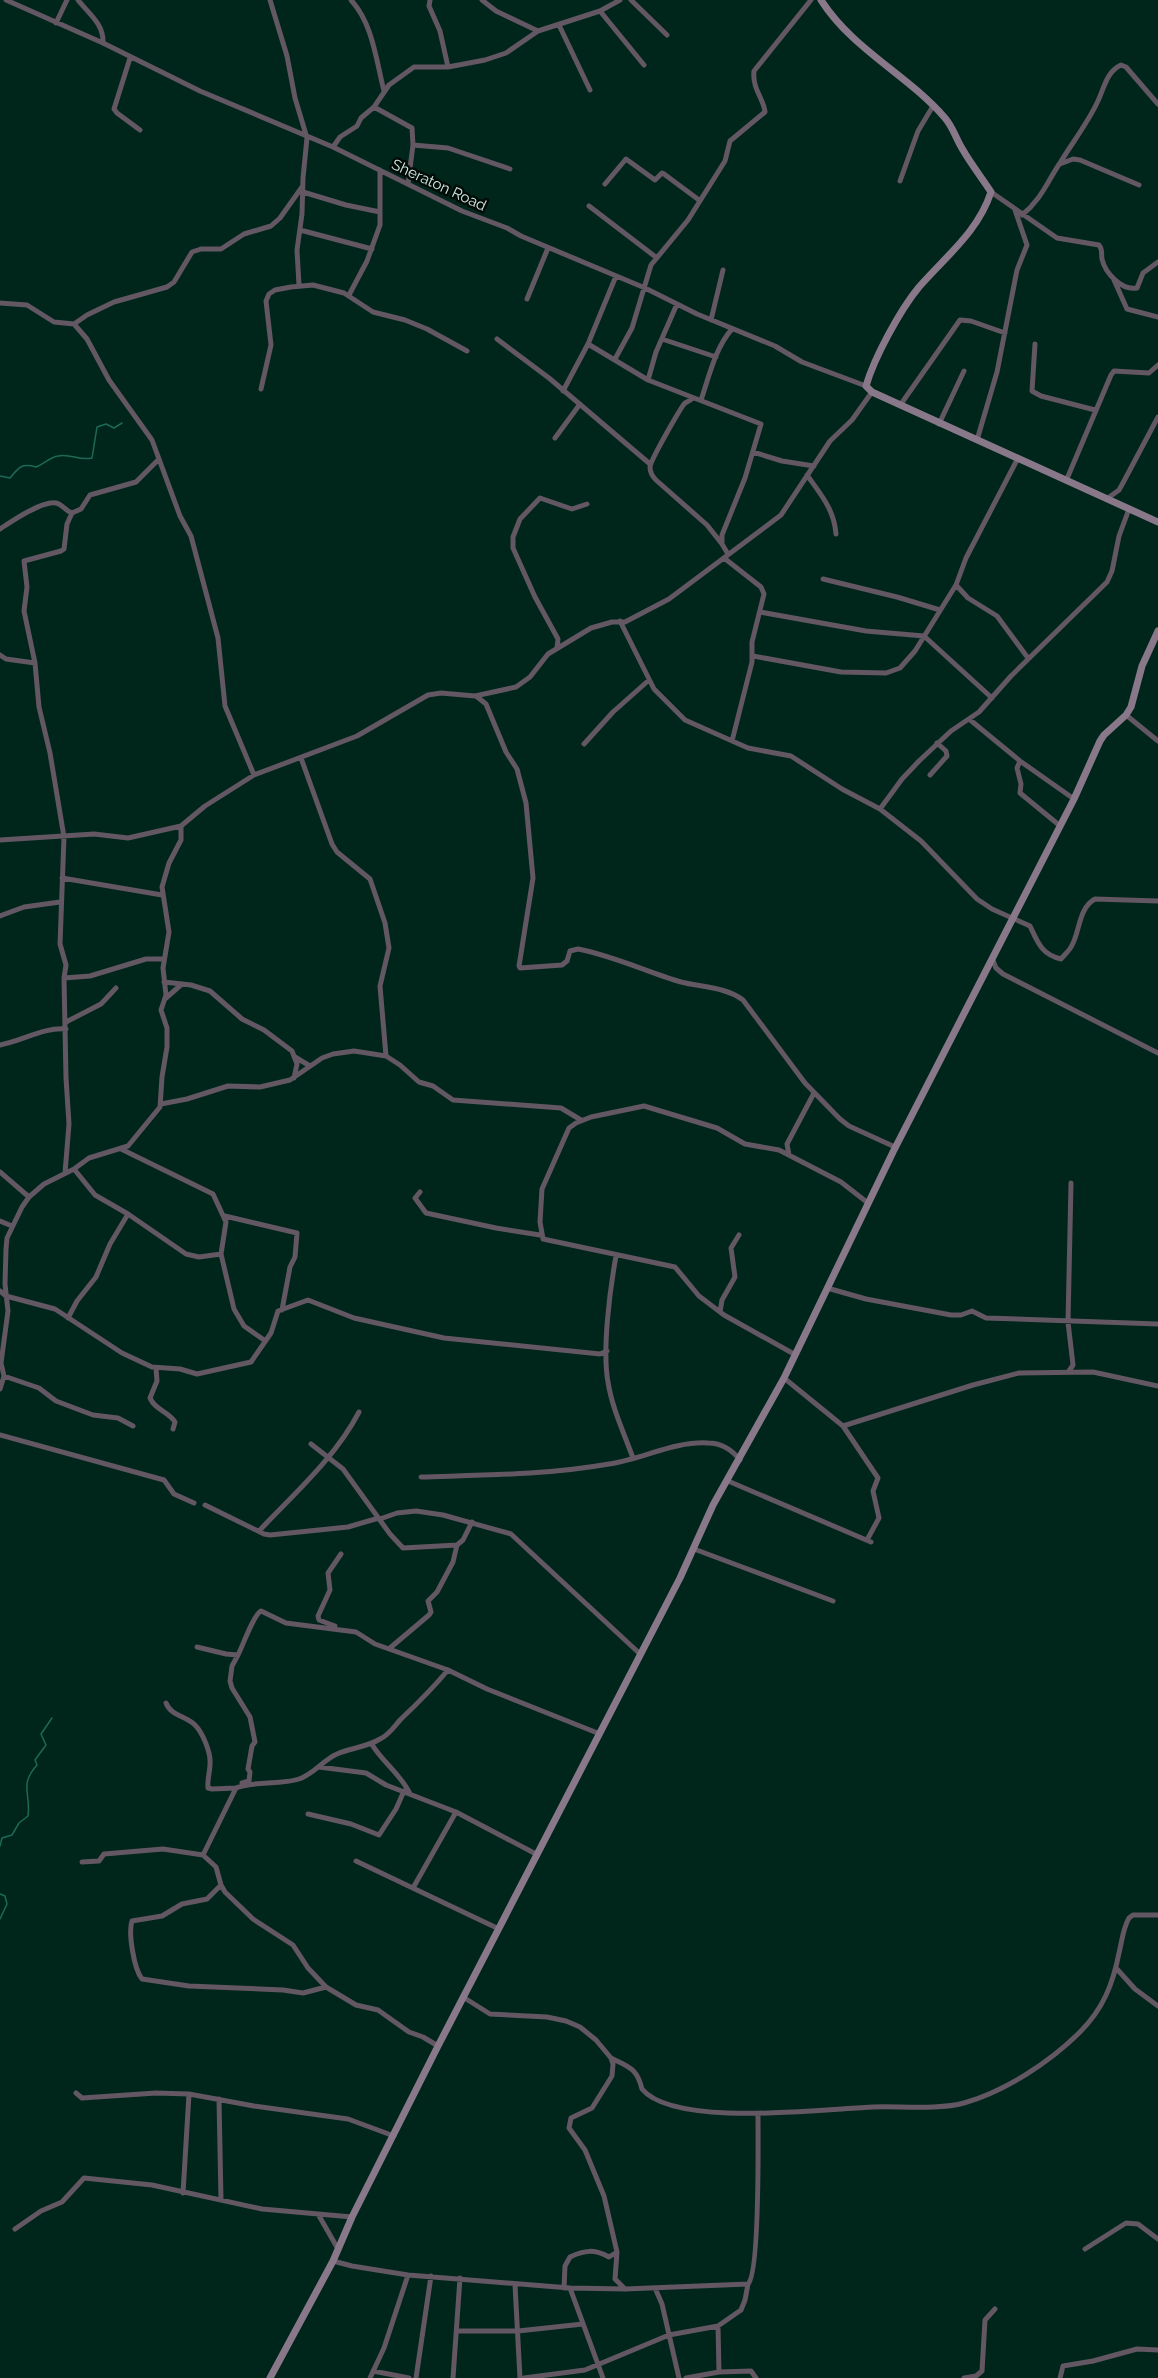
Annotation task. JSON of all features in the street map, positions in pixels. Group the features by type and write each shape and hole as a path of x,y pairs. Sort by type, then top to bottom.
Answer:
{"street":[{"name":"Sheraton Road","path":"6,0 103,43 130,58 333,147 548,248 775,346 802,362 866,386"},
{"path":"56,23 68,0"},
{"path":"78,0 99,24 103,32 103,43"},
{"path":"270,0 287,56 295,98 308,138 297,250 299,285"},
{"path":"351,0 359,8 366,22 384,91"},
{"path":"430,0 429,6 440,31 448,67"},
{"path":"482,0 496,10 538,31"},
{"path":"333,147 340,137 357,126 361,118 374,107 384,91 394,81 414,67 448,67 485,60 506,53 538,31 600,11 620,0"},
{"path":"631,0 668,35"},
{"path":"615,359 632,328 651,265 688,220 725,161 730,141 765,112 758,96 754,71 811,0"},
{"path":"821,0 852,39 933,106 954,130 962,148 991,192 1058,238 1099,245 1103,262 1114,278 1127,309 1158,317"},
{"path":"600,11 644,65"},
{"path":"559,25 591,90"},
{"path":"130,58 114,109 140,130"},
{"path":"1022,215 1043,194 1097,104 1111,71 1121,65 1126,67 1158,104"},
{"path":"900,181 918,131 933,106"},
{"path":"374,107 412,128 413,145 408,184"},
{"path":"413,145 448,148 510,169"},
{"path":"605,184 626,159 655,180 662,173 664,174 699,200"},
{"path":"1059,164 1073,159 1080,160 1139,185"},
{"path":"348,295 372,249 380,225 380,170"},
{"path":"303,189 346,205 380,212"},
{"path":"0,303 27,305 54,322 74,324 107,305 167,287 174,282 192,252 221,249 244,234 271,225 280,218 303,189"},
{"path":"991,192 986,209 971,232 926,279 908,303 870,369 866,386 872,392 939,424 1158,522"},
{"path":"589,206 657,258"},
{"path":"977,441 997,372 1017,270 1027,246 1015,210"},
{"path":"300,230 372,249"},
{"path":"527,299 548,248"},
{"path":"1114,278 1124,287 1134,289 1139,285 1143,273 1158,262"},
{"path":"711,320 723,270"},
{"path":"563,391 588,344 616,276"},
{"path":"261,389 271,345 266,301 269,294 275,290 299,285 323,287 348,295 373,312 405,320 427,329 467,351"},
{"path":"648,380 677,304"},
{"path":"901,404 960,320 971,321 1005,333"},
{"path":"74,324 87,339 109,380 148,434 196,549 221,657 225,706 254,775"},
{"path":"701,400 725,336 732,329"},
{"path":"497,339 580,404 650,464"},
{"path":"662,339 716,357"},
{"path":"588,344 648,380 761,424 745,478 723,535 722,544"},
{"path":"1035,344 1032,391 1041,396 1095,410"},
{"path":"1066,481 1095,410 1114,371 1149,373 1158,365"},
{"path":"939,424 964,371"},
{"path":"0,840 102,834 128,838 181,826 205,806 254,775 357,736 428,695 441,693 476,696 507,691 523,683 543,658 557,648 591,628 620,621 625,622 638,613 660,604 781,515 830,441 852,420 872,392"},
{"path":"693,398 683,404 674,423 656,450 650,464 650,471 656,480 694,514 722,544 726,556 763,590 752,642 753,656 732,741"},
{"path":"555,438 580,404"},
{"path":"1108,498 1119,490 1158,417"},
{"path":"753,452 782,461 814,466"},
{"path":"753,656 841,672 886,674 900,668 924,636 956,585 966,558 1018,458"},
{"path":"65,1173 69,1124 64,978 66,965 60,944 64,837 50,753 39,707 35,663 24,611 27,587 24,561 64,549 65,530 72,513 81,508 92,493 136,482 159,459"},
{"path":"807,475 829,504 836,534"},
{"path":"565,645 558,639 535,597 513,548 513,537 520,519 538,499 572,509 587,504"},
{"path":"0,529 34,509 51,504 59,504 72,513"},
{"path":"880,809 902,779 937,743 979,712 1028,658 1107,582 1129,508"},
{"path":"823,579 940,610"},
{"path":"956,585 968,598 997,616 1028,658"},
{"path":"760,612 866,632 924,636 992,698"},
{"path":"620,621 649,680 660,695 686,720 748,748 791,756 842,789 880,809 921,841 977,899 1012,919 1030,926 1040,947 1049,956 1061,958 1073,946 1076,932 1091,901 1102,898 1158,901"},
{"path":"270,2378 333,2261 352,2217 438,2046 694,1549 713,1505 784,1378 895,1147 1074,799 1104,735 1126,715 1131,707 1142,666 1158,631"},
{"path":"557,648 558,639"},
{"path":"0,655 6,659 35,663"},
{"path":"584,744 613,712 649,680"},
{"path":"476,696 486,704 506,752 517,769 526,803 533,878 520,968 562,965 567,961 570,951 579,949 594,952 677,981 732,993 743,1000 814,1093 849,1126 895,1147"},
{"path":"1126,715 1158,741"},
{"path":"969,719 1020,761 1074,799"},
{"path":"930,775 947,756 946,751 937,743"},
{"path":"301,758 332,844 337,852 370,879 385,923 389,948 380,986 386,1056"},
{"path":"1020,761 1017,768 1022,784 1020,793 1059,825"},
{"path":"0,1389 4,1376 1,1363 8,1311 2,1260 12,1226 29,1197 44,1184 97,1155 121,1149 134,1141 161,1104 167,1028 161,1014 166,991 164,959 169,932 162,895 169,863 181,840 181,826"},
{"path":"63,827 73,835"},
{"path":"62,878 162,895"},
{"path":"0,916 24,907 60,902"},
{"path":"992,957 998,971"},
{"path":"64,978 90,976 146,959 164,959"},
{"path":"985,970 998,971 1158,1053"},
{"path":"164,982 200,987 210,991 242,1019 259,1026 287,1047 295,1057 310,1066"},
{"path":"165,999 182,984"},
{"path":"0,1045 66,1025 101,1004 116,988"},
{"path":"161,1104 187,1099 228,1086 260,1087 294,1078 310,1066 333,1054 366,1051 386,1056 419,1082 433,1086 453,1100 561,1108 581,1120"},
{"path":"294,1078 297,1064 295,1057"},
{"path":"789,1155 787,1144 814,1093"},
{"path":"540,1235 544,1182 569,1128 581,1120 621,1110 650,1107 717,1128 745,1144 771,1147 841,1182 868,1203"},
{"path":"121,1149 213,1194 225,1216 221,1254 230,1296 241,1322 248,1330 264,1340"},
{"path":"74,1169 95,1195 128,1214 186,1254 199,1257 221,1254"},
{"path":"0,1172 29,1197"},
{"path":"1069,1371 1073,1365 1068,1322 1071,1183"},
{"path":"420,1192 416,1198 426,1213 540,1235 543,1239 551,1241 679,1269 699,1296 720,1312 794,1354"},
{"path":"68,1318 77,1301 96,1277 114,1236 128,1214"},
{"path":"225,1216 297,1233 295,1257 290,1267 282,1310"},
{"path":"0,1221 12,1226"},
{"path":"720,1312 722,1299 735,1277 731,1248 739,1235"},
{"path":"616,1256 611,1283 607,1351 608,1386 633,1458"},
{"path":"827,1288 866,1299 959,1316 972,1311 986,1318 1158,1324"},
{"path":"0,1291 6,1296 51,1308 122,1353 156,1368 180,1369 197,1374 244,1365 256,1356 272,1330 275,1314 310,1300 354,1318 460,1340 600,1354 607,1351"},
{"path":"156,1368 157,1381 150,1398 155,1406 175,1422 172,1428"},
{"path":"843,1426 1011,1375 1069,1371 1093,1372 1158,1386"},
{"path":"4,1376 39,1388 56,1401 93,1415 118,1418 133,1426"},
{"path":"728,1481 869,1541 879,1518 873,1491 878,1478 843,1426 784,1378"},
{"path":"258,1531 301,1488 352,1426 360,1412"},
{"path":"0,1434 164,1480 174,1494 194,1503"},
{"path":"421,1477 518,1475 609,1464 669,1449 709,1443 732,1451 740,1460"},
{"path":"311,1444 343,1469 397,1544 403,1548 457,1545 463,1540 472,1522"},
{"path":"205,1505 270,1535 348,1527 397,1513 416,1511 443,1515 512,1534 639,1653"},
{"path":"390,1648 431,1612 428,1601 436,1592 453,1562 457,1545"},
{"path":"694,1549 833,1601"},
{"path":"341,1554 328,1573 330,1590 318,1616 319,1620 356,1632 375,1644 448,1670 487,1689 600,1734"},
{"path":"203,1855 239,1786 242,1782 249,1781 248,1769 252,1746 255,1742 250,1717 230,1681 232,1666 252,1626 253,1618 260,1611 286,1623 342,1628"},
{"path":"197,1647 238,1655"},
{"path":"166,1703 173,1712 194,1725 203,1738 210,1759 208,1788 212,1790 262,1785 296,1780 338,1754 371,1743 389,1733 437,1685 448,1670"},
{"path":"371,1743 377,1754 404,1781 410,1794"},
{"path":"319,1767 366,1773 386,1785 456,1812 536,1854"},
{"path":"308,1814 351,1824 379,1835 396,1809 404,1791"},
{"path":"413,1888 456,1812"},
{"path":"82,1862 99,1860 104,1854 110,1852 150,1848 173,1849 203,1855 216,1867 221,1886 253,1919 293,1944 308,1968 326,1987 356,2005 378,2010 409,2032 438,2046"},
{"path":"356,1861 499,1929"},
{"path":"221,1886 207,1899 182,1904 162,1916 132,1921 130,1930 133,1953 138,1974 142,1979 189,1986 274,1989 297,1993 326,1987"},
{"path":"463,1997 490,2014 547,2017 573,2024 589,2033 611,2058 636,2072 645,2092 665,2102 709,2112 758,2114 840,2108 947,2105 983,2096 1029,2071 1060,2050 1080,2032 1105,2000 1129,1918 1133,1915 1158,1916"},
{"path":"1116,1968 1135,1989 1158,2006"},
{"path":"611,2058 613,2069 608,2086 592,2108 571,2118 569,2128 585,2150 604,2196 617,2252 615,2280 625,2289"},
{"path":"76,2093 82,2098 156,2093 189,2094 348,2119 394,2136"},
{"path":"183,2193 189,2094"},
{"path":"219,2099 221,2200"},
{"path":"515,2285 522,2378 560,2376 599,2366 669,2334 718,2326 741,2310 748,2284 753,2276 757,2234 758,2114"},
{"path":"15,2229 41,2211 62,2202 84,2178 152,2186 262,2209 352,2217"},
{"path":"318,2214 338,2249"},
{"path":"1085,2249 1126,2223 1138,2224 1158,2239"},
{"path":"603,2378 567,2288 565,2266 570,2257 588,2250 600,2252 609,2257 617,2252"},
{"path":"333,2261 408,2275 567,2288 625,2289 748,2284"},
{"path":"370,2378 384,2348 408,2275"},
{"path":"416,2378 431,2276"},
{"path":"453,2378 460,2278"},
{"path":"655,2288 679,2378"},
{"path":"964,2378 976,2376 982,2371 985,2320 995,2309"},
{"path":"458,2331 518,2331 583,2324"},
{"path":"716,2374 718,2326"},
{"path":"1060,2378 1063,2366 1093,2361 1137,2349 1158,2350"},
{"path":"373,2371 410,2378"},
{"path":"686,2378 751,2371 756,2378"}],"waterway":[{"path":"0,476 10,478 21,467 27,465 36,467 58,456 92,458 97,427 106,424 114,428 122,423"},
{"path":"0,1846 2,1838 12,1835 19,1823 28,1816 28,1778 37,1765 35,1760 46,1745 41,1734 52,1718"},
{"path":"0,1894 5,1896 7,1904 0,1919"}]}
